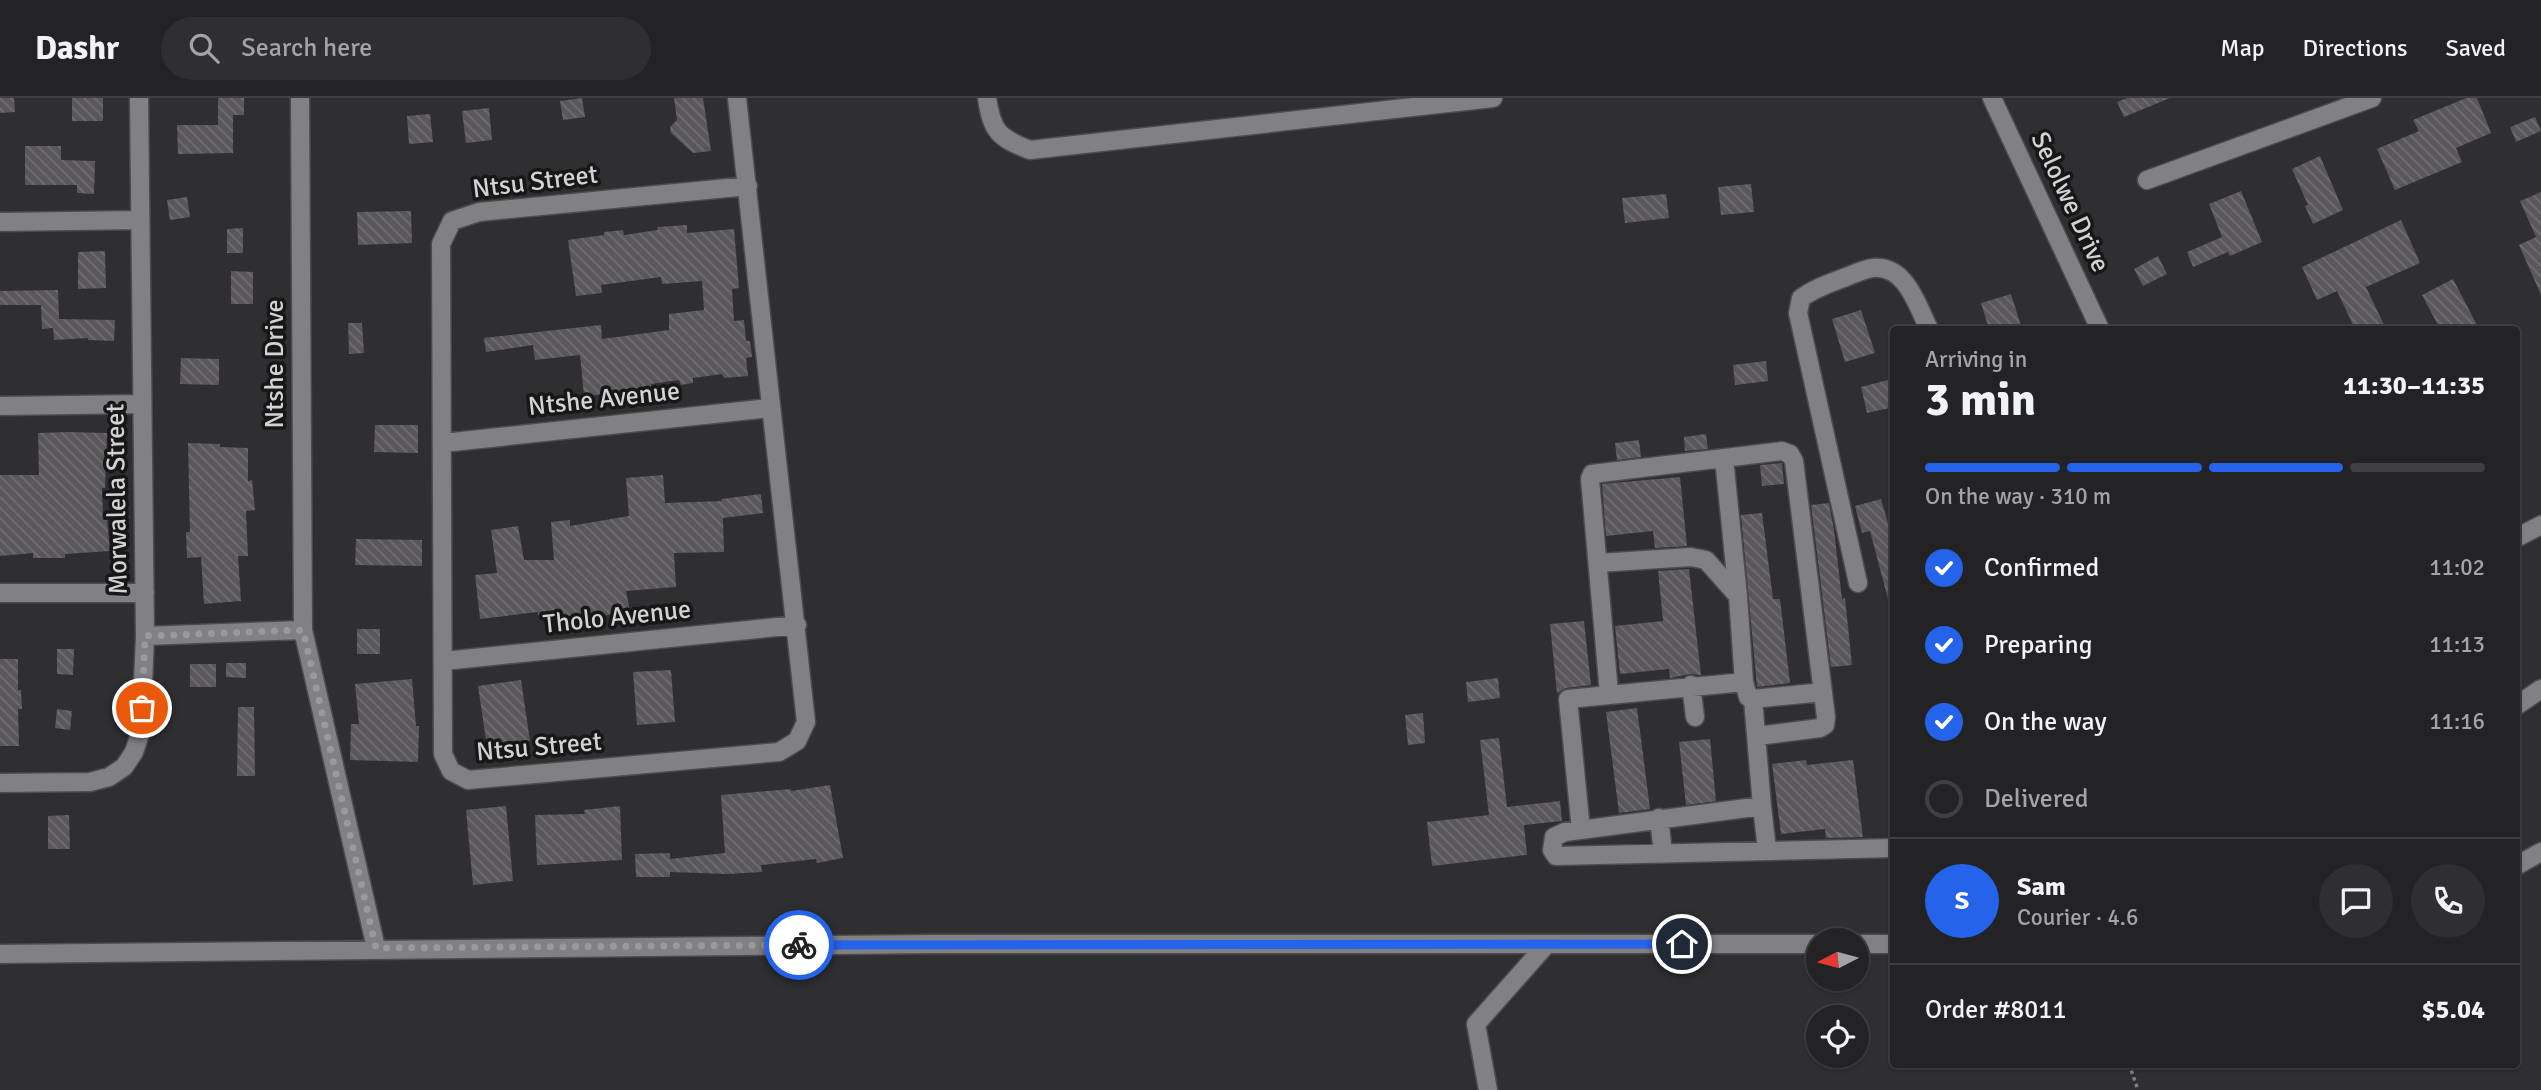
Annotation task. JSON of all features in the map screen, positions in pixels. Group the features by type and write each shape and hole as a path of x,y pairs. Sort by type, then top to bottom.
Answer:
{"street":[{"name":"Morwalela Street","path":"0,783 90,782 109,777 124,767 134,752 141,732 145,593 139,98"},
{"name":"Ntshe Drive","path":"300,98 303,630 376,948"},
{"name":"Ntsu Street","path":"737,98 748,186 770,408 797,625 806,722 797,741 779,752 468,780 451,771 443,754 441,244 452,221 480,212 748,186"},
{"path":"987,98 990,120 1005,140 1030,150 1493,98"},
{"name":"Selolwe Drive","path":"1992,98 2099,326"},
{"path":"2147,180 2372,98"},
{"path":"0,222 140,220"},
{"path":"1858,583 1798,313 1801,298 1812,290 1872,268 1884,269 1897,274 1909,287 1927,326"},
{"path":"0,406 142,404"},
{"name":"Ntshe Avenue","path":"443,443 770,408"},
{"path":"1609,693 1591,474 1782,451 1790,454 1794,461 1825,725 1820,728 1757,736"},
{"path":"1724,458 1744,682 1748,697 1753,699 1823,692"},
{"path":"2520,536 2541,526"},
{"path":"1598,562 1691,557 1706,560 1738,596"},
{"path":"0,593 145,593"},
{"name":"Tholo Avenue","path":"444,661 797,625"},
{"path":"145,636 303,630"},
{"path":"1581,830 1568,699 1691,685 1744,682"},
{"path":"1691,685 1695,717"},
{"path":"2520,703 2541,690"},
{"path":"1753,699 1767,850"},
{"path":"1762,806 1565,832 1554,837 1552,850 1556,856 1890,848"},
{"path":"1658,818 1663,853"},
{"path":"2520,864 2541,852"},
{"path":"0,954 917,944 1806,944"},
{"path":"1869,944 1890,944"},
{"path":"1488,1090 1476,1024 1546,945"}],"path":[{"path":"2130,1068 2138,1090"}],"building":[{"path":"0,98 14,98 15,112 0,113"},
{"path":"72,98 103,98 103,121 72,121"},
{"path":"218,98 244,98 244,115 233,115 233,153 178,154 177,125 218,125"},
{"path":"582,98 585,117 563,120 560,101"},
{"path":"674,98 703,98 711,151 693,153 671,133 670,127 677,120"},
{"path":"2127,98 2170,98 2124,117 2117,102"},
{"path":"2466,98 2477,98 2491,133 2456,148 2462,162 2395,190 2377,149 2419,131 2413,120"},
{"path":"489,108 492,140 466,143 462,111"},
{"path":"430,114 433,142 409,144 407,116"},
{"path":"2535,117 2541,131 2516,142 2510,127"},
{"path":"25,146 61,146 61,160 95,161 94,194 77,193 77,185 25,185"},
{"path":"2320,156 2343,210 2313,224 2305,206 2308,205 2292,169"},
{"path":"1751,184 1754,212 1721,215 1718,187"},
{"path":"2241,191 2262,242 2230,256 2228,252 2193,267 2187,252 2222,237 2209,204"},
{"path":"2541,192 2541,295 2519,245 2536,237 2520,201"},
{"path":"1666,194 1669,218 1625,223 1622,198"},
{"path":"187,197 190,217 170,220 167,200"},
{"path":"411,211 412,243 358,245 357,212"},
{"path":"2401,220 2420,263 2366,287 2385,326 2354,326 2337,291 2317,300 2302,267"},
{"path":"687,225 687,233 734,229 739,288 732,289 734,321 744,320 746,341 750,341 752,357 746,358 748,376 724,378 722,374 693,378 693,383 681,385 679,380 651,384 652,391 584,396 580,355 535,360 533,345 486,352 484,338 601,325 602,339 669,330 669,314 704,310 702,281 662,284 661,277 601,285 602,293 576,296 568,240 604,235 604,232 623,230 624,235 658,230 657,227"},
{"path":"243,228 243,253 227,253 227,229"},
{"path":"105,251 106,288 78,289 78,252"},
{"path":"2158,256 2167,274 2143,286 2134,269"},
{"path":"231,271 253,272 253,304 231,304"},
{"path":"2453,279 2477,326 2438,326 2422,295"},
{"path":"58,290 59,319 115,320 114,341 88,338 54,340 53,328 42,329 41,305 0,305 0,291"},
{"path":"2011,294 2021,326 1988,326 1981,303"},
{"path":"1861,310 1875,353 1845,362 1832,319"},
{"path":"348,323 362,323 364,353 349,354"},
{"path":"181,358 219,359 219,385 180,384"},
{"path":"1766,361 1768,381 1735,385 1733,365"},
{"path":"1888,380 1890,408 1867,413 1861,387"},
{"path":"375,425 418,425 418,453 374,452"},
{"path":"38,433 107,433 105,488 102,488 103,520 107,520 110,551 65,554 65,558 33,558 33,553 0,556 0,475 39,475"},
{"path":"1706,434 1708,449 1685,451 1684,437"},
{"path":"1639,440 1641,457 1617,460 1615,443"},
{"path":"188,443 248,448 248,481 252,480 255,510 246,511 248,556 238,556 241,601 204,604 201,557 187,558 186,532 190,532"},
{"path":"1782,463 1784,484 1762,486 1760,465"},
{"path":"663,475 665,503 722,501 721,499 761,494 763,513 723,518 724,552 674,553 676,587 626,591 630,611 597,617 538,615 538,612 480,619 475,575 497,573 491,530 518,526 524,560 554,560 551,522 570,520 570,526 629,516 626,478"},
{"path":"1680,477 1687,546 1655,548 1653,531 1606,536 1602,484"},
{"path":"1881,499 1890,530 1890,599 1870,531 1862,533 1855,506"},
{"path":"1829,503 1842,599 1845,598 1852,665 1831,667 1811,505"},
{"path":"1762,513 1773,599 1780,599 1790,683 1757,687 1741,515"},
{"path":"356,539 422,540 422,566 355,565"},
{"path":"1689,569 1701,675 1670,678 1669,669 1620,674 1615,626 1663,621 1658,571"},
{"path":"1584,621 1591,685 1566,688 1557,693 1550,624"},
{"path":"357,629 380,629 380,654 357,654"},
{"path":"57,649 74,649 73,675 57,674"},
{"path":"0,659 18,659 18,690 21,690 22,709 18,709 19,746 0,746"},
{"path":"226,663 246,663 246,678 226,677"},
{"path":"190,664 216,664 216,687 190,687"},
{"path":"671,670 675,722 637,725 633,672"},
{"path":"1498,678 1500,698 1468,702 1466,682"},
{"path":"412,679 416,726 419,726 418,762 350,760 351,724 359,724 355,684"},
{"path":"521,680 530,741 487,747 478,686"},
{"path":"238,707 254,707 255,776 237,776"},
{"path":"1637,708 1650,809 1619,813 1606,712"},
{"path":"57,709 72,711 70,730 55,728"},
{"path":"1423,713 1425,743 1408,745 1405,715"},
{"path":"1499,738 1507,807 1560,801 1562,821 1524,825 1527,855 1432,866 1427,822 1489,815 1480,740"},
{"path":"1710,739 1716,801 1686,805 1679,742"},
{"path":"1806,760 1807,765 1853,760 1863,837 1826,838 1825,829 1781,834 1772,764"},
{"path":"830,785 843,858 817,863 816,859 761,865 762,872 670,872 670,877 636,877 635,854 670,853 670,859 725,853 721,795 791,791"},
{"path":"506,806 513,881 473,885 466,810"},
{"path":"620,806 622,860 537,865 535,815 585,814 584,810"},
{"path":"69,815 70,849 48,849 48,816"}],"way so far":[{"path":"142,708 145,636 303,630 376,948 799,945"}],"route":[{"path":"799,945 1682,944"}]}
